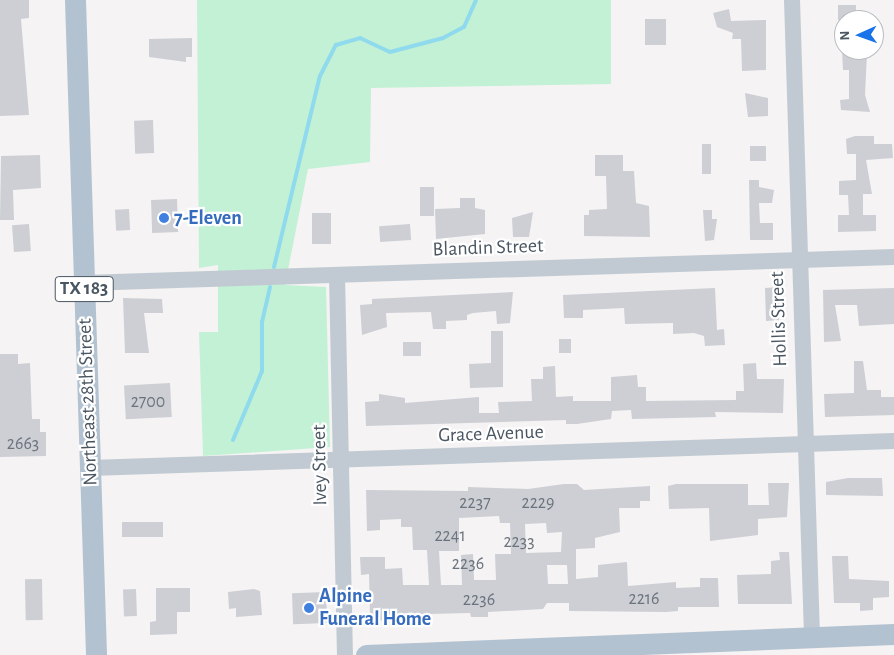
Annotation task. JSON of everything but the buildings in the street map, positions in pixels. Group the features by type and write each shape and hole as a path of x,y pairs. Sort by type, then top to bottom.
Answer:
{"main road":[{"name":"Northeast 28th Street","path":"75,0 96,655"},
{"path":"366,655 894,634"}],"street":[{"name":"Hollis Street","path":"792,0 804,442 812,637"},
{"name":"Blandin Street","path":"84,284 894,257"},
{"name":"Ivey Street","path":"336,275 342,462 345,655"},
{"name":"Grace Avenue","path":"90,468 342,462 804,442 894,441"}],"green space":[{"path":"197,0 611,0 611,84 371,88 370,162 308,169 285,285 326,287 330,447 203,456 199,332 218,332 218,265 199,268"}],"waterway":[{"path":"274,267 320,76 336,45 360,38 390,52 443,38 464,27 476,0"},
{"path":"233,440 262,371 262,322 270,287"}],"place":[{"name":"7-Eleven","path":"164,218"},
{"name":"Alpine Funeral Home","path":"309,608"}]}
